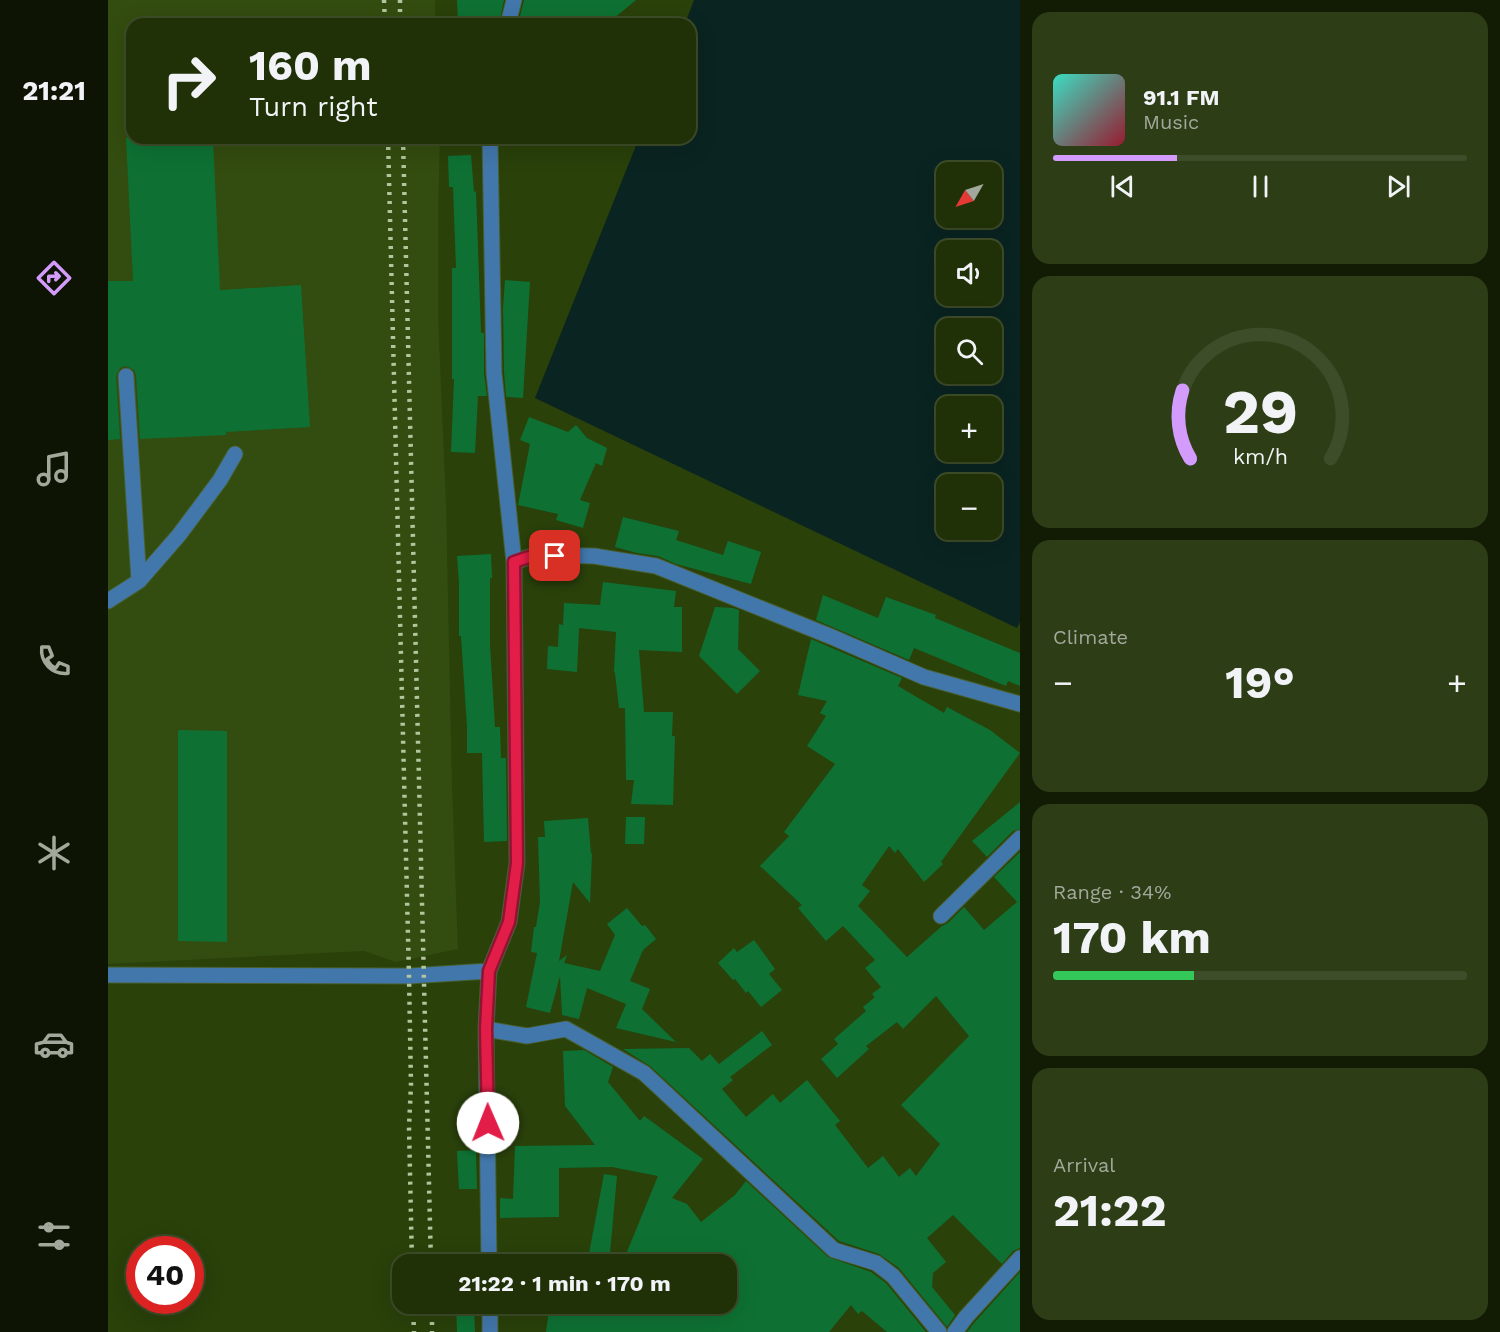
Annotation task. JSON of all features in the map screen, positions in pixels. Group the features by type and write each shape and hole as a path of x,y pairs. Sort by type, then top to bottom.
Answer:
{"street":[{"path":"510,18 514,0"},
{"path":"489,1254 486,1029 489,971 509,922 517,863 514,562 494,373 490,144"},
{"path":"126,376 139,581"},
{"path":"108,601 139,581 220,480 235,454"},
{"path":"514,562 535,555 594,556 656,566 924,677 1020,704"},
{"path":"941,916 1020,838"},
{"path":"108,975 409,976 489,971"},
{"path":"486,1029 527,1036 566,1029 644,1073 834,1250 876,1263 893,1276 939,1332"},
{"path":"955,1332 1020,1258"},
{"path":"490,1314 490,1332"}],"shaded area":[{"path":"108,0 435,0 435,18 126,18 126,144 440,144 438,317 446,502 458,949 396,962 364,951 108,964"}],"water":[{"path":"694,0 1020,0 1020,622 1017,628 535,398 637,144 696,144 696,18 687,18"}],"building":[{"path":"457,0 504,0 500,18 458,18"},
{"path":"524,0 636,0 614,18 520,18"},
{"path":"126,144 213,144 220,290 301,285 310,427 226,432 226,435 140,439 136,375 134,370 126,366 120,368 116,376 120,439 108,440 108,281 133,281"},
{"path":"471,155 474,192 476,191 481,333 484,333 484,373 487,396 478,396 475,453 451,452 454,379 452,379 452,268 456,268 453,187 449,187 448,156"},
{"path":"505,280 530,282 523,398 506,397 503,308"},
{"path":"529,417 568,432 576,425 587,438 607,448 602,466 596,463 580,500 590,503 583,528 556,520 558,514 518,505 530,444 520,440"},
{"path":"623,517 679,531 676,540 723,555 728,541 761,552 751,584 676,564 658,556 615,547"},
{"path":"491,554 490,645 495,727 500,727 501,758 506,758 507,841 484,842 482,753 467,753 461,636 459,636 457,556"},
{"path":"603,582 676,591 674,607 682,607 682,652 639,650 644,712 673,712 672,736 675,736 673,805 631,804 634,780 626,780 625,708 619,708 614,672 616,632 579,628 577,672 547,669 548,646 558,647 559,624 563,625 564,603 600,605"},
{"path":"823,595 878,618 886,597 936,615 935,618 1020,653 1020,686 1008,681 1006,686 914,648 909,660 816,620"},
{"path":"715,607 739,610 738,649 760,671 737,694 699,656"},
{"path":"811,639 902,678 898,686 944,713 947,707 990,730 1020,753 941,862 943,864 924,882 898,849 895,853 889,846 862,885 870,891 858,906 907,957 964,907 984,930 1017,902 994,877 1020,852 1020,1248 1013,1251 1002,1264 953,1215 927,1238 946,1262 933,1273 932,1287 955,1315 947,1327 899,1268 879,1254 839,1241 650,1066 623,1049 689,1048 702,1061 710,1054 719,1064 762,1031 772,1045 730,1077 733,1080 722,1089 746,1117 773,1094 780,1103 807,1080 840,1121 835,1125 868,1168 883,1156 899,1177 910,1168 916,1176 940,1144 901,1105 969,1036 936,996 903,1029 897,1022 866,1046 869,1049 837,1078 821,1059 838,1044 834,1039 866,1011 863,1007 875,997 872,994 881,987 865,968 875,960 843,926 826,941 798,908 802,905 760,866 789,836 784,832 835,764 807,746 826,716 820,713 827,701 798,695"},
{"path":"178,730 227,731 227,942 178,941"},
{"path":"1020,802 1020,829 1013,831 987,857 972,841"},
{"path":"626,817 645,817 644,844 625,844"},
{"path":"588,818 592,853 590,903 573,882 559,961 567,955 564,963 600,971 615,935 607,924 627,908 656,939 643,950 630,981 650,989 642,1009 676,1042 616,1028 626,1004 587,988 579,1019 562,1015 560,976 550,1013 526,1007 537,953 531,952 540,902 538,837 545,837 544,821"},
{"path":"754,940 775,969 769,974 782,990 761,1007 748,991 746,993 718,963 734,948 737,952"},
{"path":"584,1050 613,1067 608,1082 640,1121 644,1116 703,1159 672,1198 687,1204 701,1222 735,1195 746,1181 828,1257 871,1272 886,1283 926,1332 887,1332 862,1311 858,1314 851,1305 829,1332 546,1332 548,1314 737,1314 737,1254 626,1254 658,1176 612,1167 559,1168 559,1217 500,1218 500,1198 513,1199 515,1146 595,1145 565,1106 563,1051"},
{"path":"476,1150 477,1189 459,1189 457,1151"},
{"path":"604,1174 617,1176 610,1254 589,1254"},
{"path":"1020,1272 1020,1332 967,1332 974,1323"},
{"path":"456,1314 474,1314 475,1332 457,1332"}],"railway":[{"path":"384,0 385,18"},
{"path":"400,0 400,18"},
{"path":"388,144 409,976 412,1254"},
{"path":"403,144 431,1254"},
{"path":"413,1314 414,1332"},
{"path":"432,1314 432,1332"}],"route":[{"path":"488,1123 486,1029 489,971 509,922 517,863 514,562 535,555 555,556"}]}
